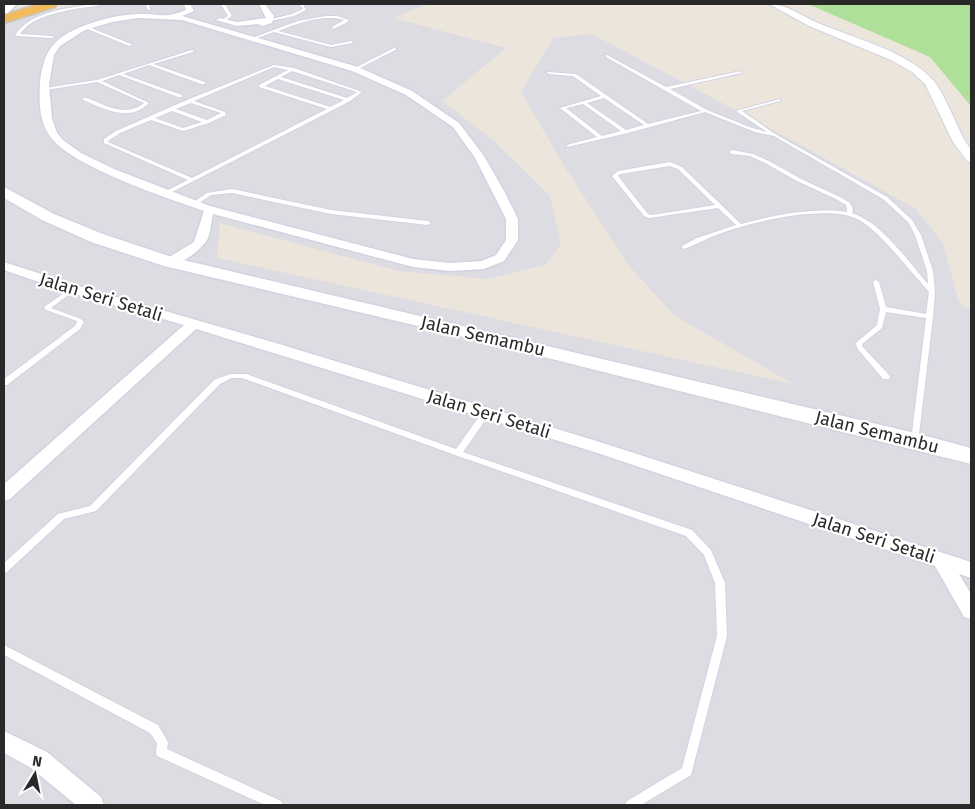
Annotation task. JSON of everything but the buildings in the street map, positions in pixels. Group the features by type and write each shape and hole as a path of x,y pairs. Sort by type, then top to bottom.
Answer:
{"highway":[{"path":"4,19 51,4"}],"main road":[{"path":"4,11 12,4"},
{"name":"Jalan Semambu","path":"4,192 48,217 97,238 170,262 460,330 971,456"}],"street":[{"path":"262,4 270,16 270,20"},
{"path":"773,4 812,24 883,52 916,70 930,83 959,142 971,158"},
{"path":"52,37 93,18 148,6 189,8 223,21 237,24 270,20"},
{"path":"172,16 189,8"},
{"path":"172,16 355,69 409,92 456,126 480,158 499,190 512,219 512,240 500,258 484,265 450,266 413,263 210,209 116,173 64,147 52,134 46,111 46,64 51,54 66,37 86,27 121,18 172,16"},
{"path":"231,33 264,24 270,20"},
{"path":"52,37 66,37"},
{"path":"170,262 194,248 203,237 206,217 210,209"},
{"name":"Jalan Seri Setali","path":"4,266 73,289 271,346 486,413 971,570"},
{"path":"4,494 193,324"},
{"path":"942,560 971,611"},
{"path":"4,742 39,760 93,805"}],"lane":[{"path":"52,37 17,35 26,25 42,17 101,4"},
{"path":"223,4 230,16 223,21"},
{"path":"270,20 303,11 301,4"},
{"path":"252,39 326,16 346,20 333,28"},
{"path":"86,27 130,45"},
{"path":"275,31 331,46 351,42"},
{"path":"355,69 394,49"},
{"path":"45,89 98,81 192,51"},
{"path":"607,56 705,111 722,116 755,132 774,135"},
{"path":"149,64 203,83"},
{"path":"166,193 190,179 331,109 360,92 292,69 281,66 269,67 110,136 106,143 190,179"},
{"path":"292,69 261,86 331,109"},
{"path":"665,89 739,72"},
{"path":"549,73 574,75 648,126"},
{"path":"121,75 180,96"},
{"path":"276,77 348,100"},
{"path":"85,99 124,112 139,110 147,103 98,81"},
{"path":"601,138 562,108 606,96"},
{"path":"778,100 738,110 774,135 885,198 910,221 918,235 930,270 932,292 915,441"},
{"path":"150,118 183,130 224,114 223,112 189,101"},
{"path":"583,102 626,132"},
{"path":"171,109 206,122"},
{"path":"569,146 705,111"},
{"path":"732,152 759,158 799,180 838,198 848,204 849,213"},
{"path":"718,206 651,218 646,215 615,176 618,173 670,164 676,165 740,226"},
{"path":"194,204 209,194 232,191 331,212 428,223"},
{"path":"684,248 704,236 740,226 802,213 823,211 849,213 859,217 871,226 932,292"},
{"path":"876,282 883,308 880,326 859,343 859,346 886,377"},
{"path":"4,383 78,327 81,322 79,320 48,310 47,307 73,289"},
{"path":"883,308 930,317"},
{"path":"4,569 61,516 93,509 217,382 230,376 243,376 689,533 708,553 720,583 722,636 687,770 632,805"},
{"path":"458,453 486,413"},
{"path":"4,650 154,729 163,742 161,752 277,805"}],"shaded area":[{"path":"79,4 428,4 393,18 506,48 442,101 494,141 550,196 561,244 545,265 487,279 398,271 220,223 217,258 793,384 674,315 629,266 563,164 521,92 553,38 592,34 788,138 916,209 943,243 959,303 971,311 971,805 4,805 4,21"}],"green space":[{"path":"808,4 971,4 971,106 930,57"}]}
